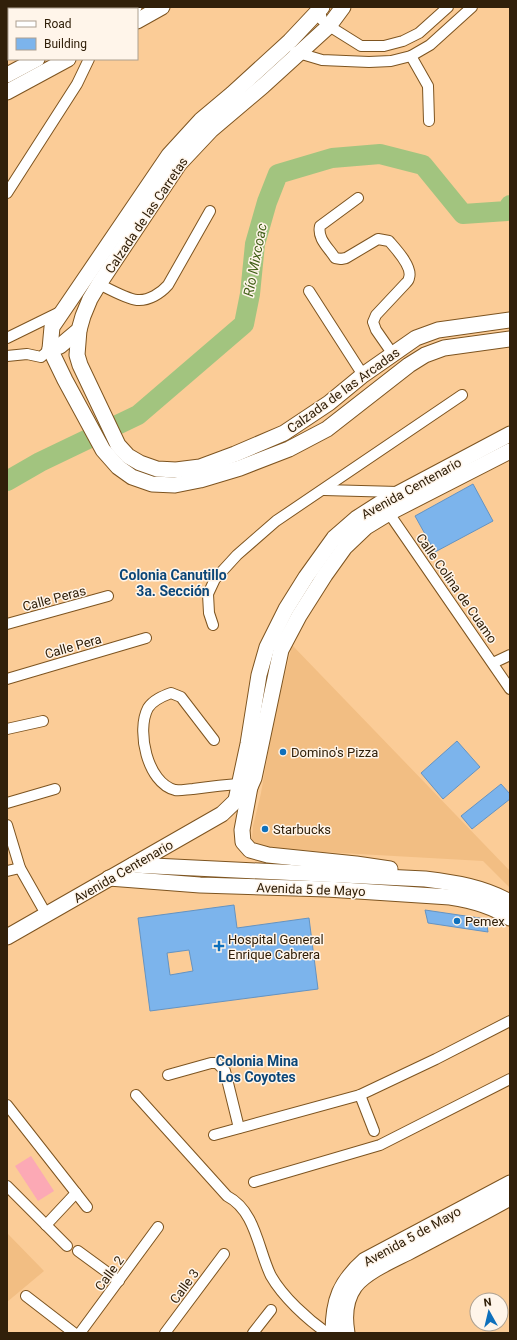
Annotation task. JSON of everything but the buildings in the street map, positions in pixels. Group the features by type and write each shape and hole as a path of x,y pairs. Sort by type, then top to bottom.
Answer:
{"main road":[{"path":"138,20 162,7"},
{"name":"Calzada de las Carretas","path":"79,330 90,299 99,284 179,164 211,130 263,86 329,26 343,7"},
{"name":"Calzada de las Carretas","path":"62,311 169,155 201,120 232,94 284,46 321,9"},
{"path":"7,75 35,60"},
{"path":"7,92 66,60"},
{"path":"62,311 52,327 50,349 60,346 79,330"},
{"name":"Calzada de las Arcadas","path":"79,330 77,355 80,365 118,445 128,456 140,463 157,468 176,470 200,467 284,433 329,403 362,375 416,338 438,330 510,320"},
{"path":"488,322 490,341"},
{"name":"Calzada de las Arcadas","path":"50,349 103,450 118,467 132,477 152,484 176,485 200,480 240,468 289,449 327,429 409,365 425,355 444,348 510,339"},
{"name":"Avenida Centenario","path":"385,508 400,492 510,434"},
{"name":"Avenida Centenario","path":"7,937 222,814 236,800 245,786 244,767 259,675 267,647 286,609 306,577 334,538 357,518 421,497 510,451"},
{"path":"245,786 242,830 243,842 250,850 268,855 391,869 425,879"},
{"name":"Avenida 5 de Mayo","path":"133,866 425,879 473,886 496,895 508,909"},
{"name":"Avenida 5 de Mayo","path":"109,878 200,885 327,889 444,896 508,909"},
{"name":"Avenida 5 de Mayo","path":"347,1333 345,1313 346,1306 351,1293 359,1282 380,1267 466,1214 510,1183"},
{"name":"Avenida 5 de Mayo","path":"334,1333 335,1303 340,1290 354,1269 371,1256 466,1214 510,1198"}],"street":[{"path":"321,9 322,20 361,46 384,46 403,41 419,33 448,7"},
{"path":"284,46 291,51 322,60 369,62 391,61 411,56 430,45 472,7"},
{"path":"411,56 428,86 428,121"},
{"path":"7,192 77,84 89,60"},
{"path":"358,198 320,226 318,231 319,236 335,258 341,259 346,258 378,239 390,241 407,265 410,270 410,277 376,315 373,322 376,330 392,353"},
{"path":"99,284 114,292 138,300 152,297 161,292 168,285 210,211"},
{"path":"309,291 362,375"},
{"name":"Calzada de las Carretas","path":"7,338 62,311"},
{"path":"7,356 27,354 41,357 50,349"},
{"path":"213,625 209,613 208,594 215,579 237,555 276,521 324,490 462,395"},
{"path":"324,490 400,492 421,497"},
{"name":"Calle Colina de Cuamo","path":"385,508 510,688"},
{"name":"Calle Peras","path":"7,624 108,596"},
{"name":"Calle Pera","path":"7,679 146,638"},
{"path":"492,663 510,655"},
{"path":"214,740 181,697 171,693 158,698 149,707 143,726 146,753 154,774 165,786 176,790 245,786"},
{"path":"7,729 43,721"},
{"path":"7,803 55,789"},
{"path":"7,825 20,868 46,914"},
{"path":"7,871 20,868"},
{"path":"214,1135 360,1095 436,1060 510,1021"},
{"path":"168,1075 211,1063 217,1063 225,1071 239,1128"},
{"path":"254,1182 380,1145 510,1079"},
{"path":"136,1095 228,1196 238,1203 251,1222 271,1275 282,1292 314,1324 327,1333"},
{"path":"360,1095 374,1131"},
{"path":"7,1104 87,1207"},
{"path":"7,1186 67,1246"},
{"path":"46,1225 76,1193"},
{"name":"Calle 2","path":"80,1333 158,1227"},
{"path":"78,1251 119,1281"},
{"name":"Calle 3","path":"165,1333 224,1254"},
{"path":"26,1296 74,1333"},
{"path":"253,1333 271,1310"}],"shaded area":[{"path":"292,645 510,871 510,888 483,861 323,852 256,846 252,839 253,826 261,793 273,723"},
{"path":"31,1156 54,1191 38,1201 15,1166"},
{"path":"7,1233 44,1271 7,1302"}],"waterway":[{"name":"Río Mixcoac","path":"7,481 40,462 138,415 244,324 250,294 255,244 267,202 278,174 332,158 380,154 423,165 463,214 507,211 510,205"}],"place":[{"name":"Domino's Pizza","path":"283,752"},
{"name":"Starbucks","path":"265,829"},
{"name":"Pemex","path":"457,921"},
{"name":"Hospital General Enrique Cabrera","path":"219,946"}],"district":[{"name":"Colonia Canutillo 3a. Sección","path":"173,584"},
{"name":"Colonia Mina Los Coyotes","path":"257,1070"}]}
